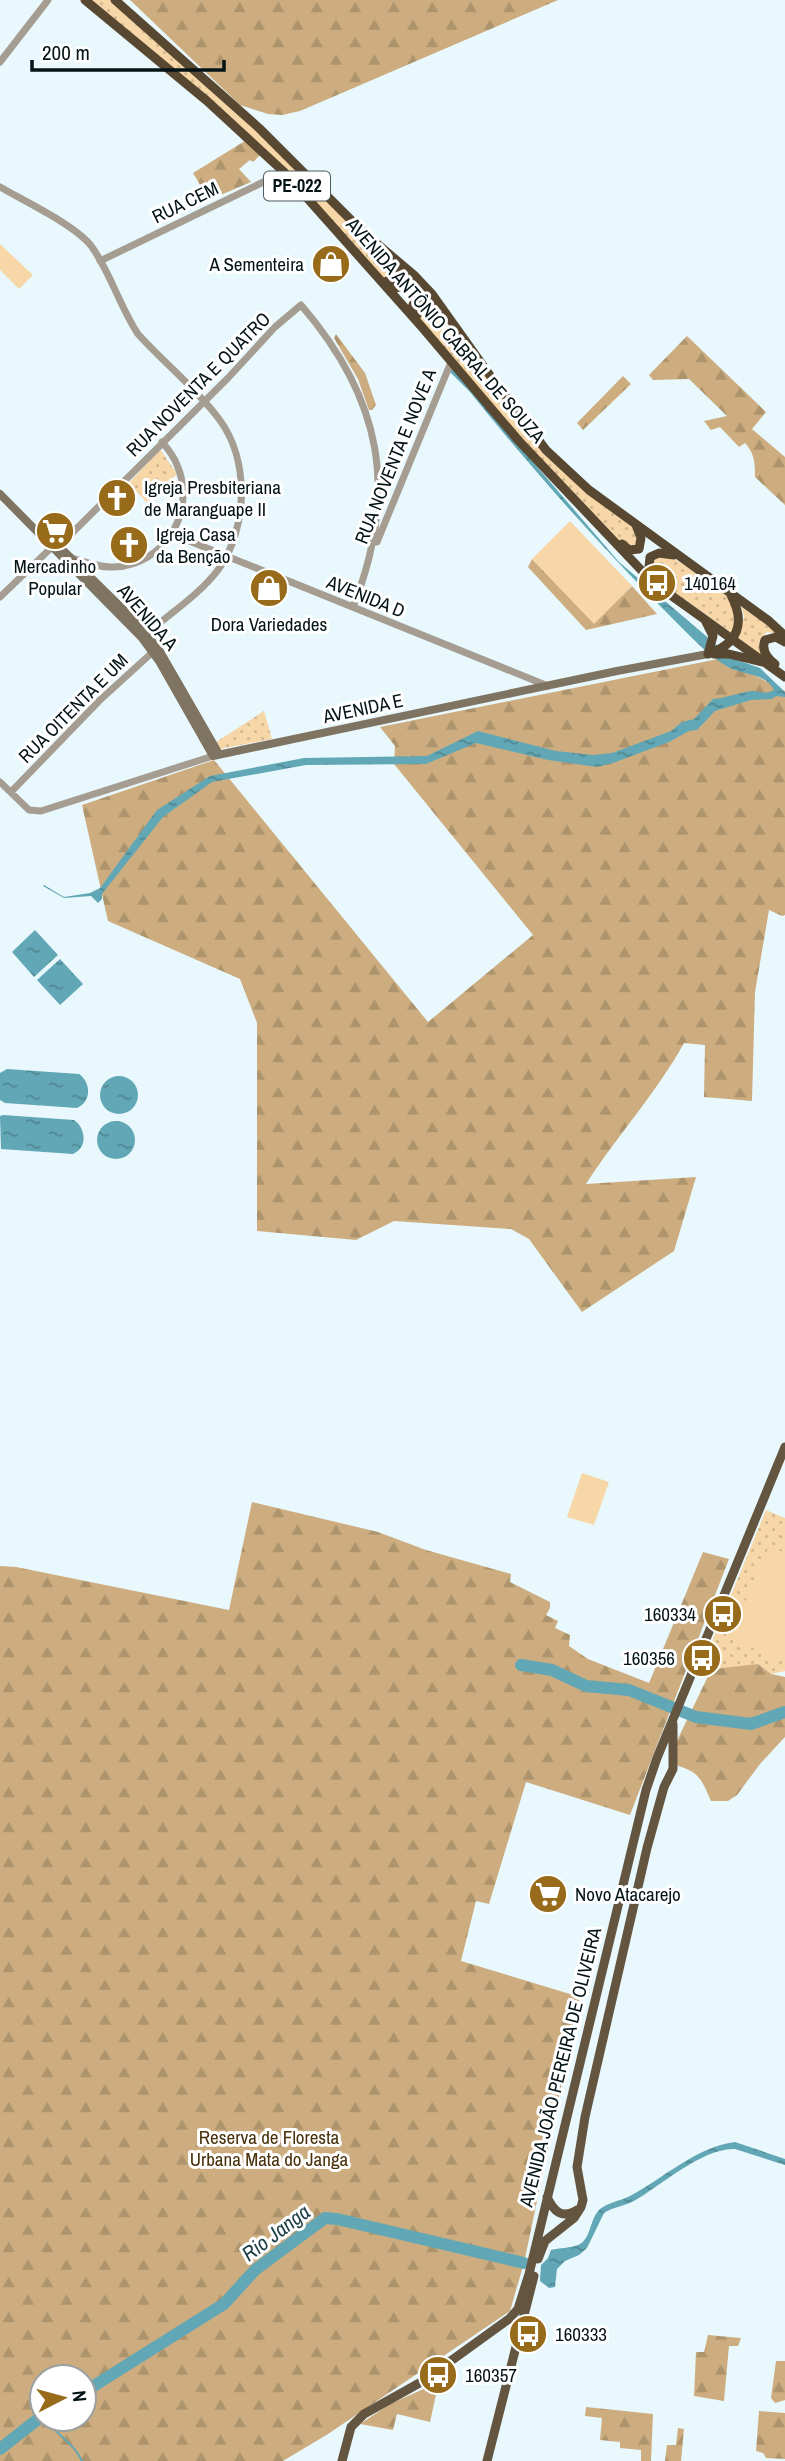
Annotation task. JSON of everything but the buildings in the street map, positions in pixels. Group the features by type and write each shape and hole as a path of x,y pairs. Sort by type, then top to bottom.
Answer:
{"highway":[{"name":"AVENIDA ANTÔNIO CABRAL DE SOUZA","path":"86,0 208,101 284,172 483,399 643,572 660,587 785,675"},
{"name":"AVENIDA ANTÔNIO CABRAL DE SOUZA","path":"115,0 259,128 362,231 415,276 432,294 546,450 589,490 785,636"},
{"path":"332,226 349,240 390,284 396,288 403,287 407,280 404,274 375,248 362,231"},
{"path":"483,399 470,377 416,314 412,308 414,301 419,297 429,300 485,369"},
{"path":"565,490 581,499 624,546 634,551 639,549 641,544 635,524"},
{"path":"660,587 649,567 650,556 659,553 679,556"},
{"path":"726,652 737,629 739,613 730,594"},
{"path":"700,616 712,631 713,640 708,654 726,652 767,664"},
{"path":"785,642 772,637 763,644 770,661 785,675"}],"main road":[{"name":"AVENIDA A","path":"0,488 155,650"},
{"name":"AVENIDA A","path":"0,494 70,557 147,634 216,755"},
{"name":"AVENIDA E","path":"216,755 708,654"},
{"name":"AVENIDA JOÃO PEREIRA DE OLIVEIRA","path":"496,2328 513,2315 521,2302 529,2274 639,1817 655,1765 785,1447"},
{"name":"AVENIDA JOÃO PEREIRA DE OLIVEIRA","path":"487,2461 539,2255 545,2241 574,2218 582,2207 583,2193 577,2167 585,2117 647,1848 664,1787 673,1769 672,1721"},
{"path":"655,1765 664,1762 673,1769"},
{"path":"547,2197 553,2210 562,2215 573,2213 582,2207"},
{"path":"342,2461 351,2427 364,2414 422,2381 496,2328 511,2328 516,2340"}],"street":[{"path":"0,62 48,2"},
{"name":"RUA CEM","path":"100,261 284,172"},
{"path":"0,187 83,237 100,261 138,334 226,429 235,449 241,496 239,519 226,556 205,584 147,634"},
{"name":"RUA NOVENTA E QUATRO","path":"0,597 56,546 203,402 275,327 301,305 326,334 345,363 359,396 373,443 378,469 379,510 369,562"},
{"name":"RUA NOVENTA E NOVE A","path":"369,562 451,362"},
{"path":"70,557 102,567 125,566 145,559 157,551 172,534 183,506 181,477 174,458 162,442"},
{"name":"AVENIDA D","path":"172,534 549,686"},
{"path":"353,607 369,562"},
{"name":"RUA OITENTA E UM","path":"11,792 100,700 155,650"},
{"name":"AVENIDA E","path":"11,792 29,810 41,811 216,755"},
{"path":"0,782 11,792"}],"shaded area":[{"path":"86,0 115,0 259,129 407,277 398,290 378,274 270,158"},
{"path":"0,244 33,275 19,289 0,270"},
{"path":"416,299 428,300 463,347 480,362 554,459 636,528 641,548 629,551 520,442 418,317 413,307"},
{"path":"160,449 177,474 147,503 129,483"},
{"path":"570,521 632,586 594,624 532,559"},
{"path":"662,553 705,577 726,594 736,612 733,634 663,584 651,569 655,554"},
{"path":"741,605 779,634 767,632 759,641 768,661 738,638 744,617"},
{"path":"264,711 272,739 220,749 216,742"},
{"path":"582,1473 609,1482 594,1525 567,1517"},
{"path":"766,1510 785,1518 785,1671 771,1674 758,1664 720,1669 701,1668"},
{"path":"769,1546 785,1553 785,1662 729,1638"}],"green space":[{"path":"130,0 558,0 300,111 282,115 268,114 240,105"},
{"path":"248,139 263,152 253,162 250,160 239,169 251,182 209,200 193,173"},
{"path":"336,334 365,373 376,405 372,410 369,410 358,379 334,338"},
{"path":"687,336 766,412 752,429 785,457 785,505 755,477 754,459 745,443 739,447 720,427 711,430 704,421 727,416 689,379 653,380 649,375"},
{"path":"623,376 631,384 583,430 577,423"},
{"path":"532,559 594,623 632,586 657,614 586,630 528,567"},
{"path":"718,659 728,667 754,675 785,691 785,915 769,910 755,992 752,1101 704,1097 705,1045 684,1043 662,1079 586,1184 696,1177 674,1251 582,1312 529,1239 511,1229 394,1221 356,1240 257,1231 257,1023 240,979 108,921 82,805 214,760 428,1022 533,935 394,764 395,746 380,727"},
{"name":"Reserva de Floresta Urbana Mata do Janga","path":"252,1502 378,1532 426,1550 511,1574 510,1582 550,1602 546,1615 558,1621 555,1628 570,1635 569,1646 588,1659 649,1683 703,1552 729,1559 630,1815 526,1782 489,1904 476,1901 461,1961 580,1997 524,2263 510,2311 328,2434 283,2461 0,2461 0,1566 229,1610"},
{"path":"758,1664 771,1674 785,1677 785,1737 737,1795 728,1801 711,1801 699,1778 691,1771 678,1766 673,1749 711,1670"},
{"path":"708,2335 741,2338 738,2346 729,2346 724,2401 694,2396 696,2352 704,2352"},
{"path":"776,2361 785,2361 785,2400 775,2403 771,2398"},
{"path":"428,2387 437,2390 430,2422 397,2414 393,2430 360,2424 390,2404"},
{"path":"586,2407 653,2414 651,2461 641,2461 641,2450 620,2448 620,2442 600,2440 602,2418 585,2416"},
{"path":"759,2411 785,2413 785,2459 766,2458 763,2453 756,2451"},
{"path":"678,2428 684,2429 681,2461 665,2461 667,2445 676,2445"}],"water":[{"path":"452,368 619,562 732,658 760,668 785,692 785,697 751,700 715,711 697,730 597,767 548,760 476,743 426,764 306,765 212,782 163,817 102,894 98,903 91,896 64,898 43,886 64,897 90,893 100,888 157,810 210,776 304,758 427,756 478,731 556,751 593,755 612,753 671,731 682,722 694,719 713,699 774,690 765,680 723,664 691,637 633,578 549,487 470,392 449,371"},
{"path":"35,930 58,955 34,977 12,952"},
{"path":"60,959 83,984 60,1005 37,980"},
{"path":"7,1069 79,1074 88,1087 87,1097 77,1108 5,1103 0,1100 0,1073"},
{"path":"119,1076 133,1081 138,1095 133,1109 119,1114 105,1109 100,1095 105,1081"},
{"path":"0,1116 74,1120 83,1133 83,1143 73,1154 1,1149"},
{"path":"116,1121 130,1126 135,1140 130,1154 116,1159 102,1154 97,1140 102,1126"},
{"path":"735,2142 785,2159 785,2165 735,2149 710,2154 634,2201 604,2213 587,2248 557,2269 555,2287 549,2288 540,2281 541,2265 551,2250 583,2242 600,2209 630,2196 707,2150"}],"waterway":[{"path":"521,1665 552,1670 586,1686 629,1690 696,1717 751,1724 785,1712"},
{"name":"Rio Janga","path":"98,2383 224,2304 255,2270 325,2218 524,2263"},
{"name":"Rio Janga","path":"0,2449 28,2427"},
{"path":"58,2433 75,2449 82,2461"}],"place":[{"name":"A Sementeira","path":"331,264"},
{"name":"Igreja Presbiteriana de Maranguape II","path":"117,498"},
{"name":"Mercadinho Popular","path":"55,531"},
{"name":"Igreja Casa da Benção","path":"129,545"},
{"name":"140164","path":"657,583"},
{"name":"Dora Variedades","path":"269,588"},
{"name":"160334","path":"723,1614"},
{"name":"160356","path":"702,1658"},
{"name":"Novo Atacarejo","path":"548,1894"},
{"name":"160333","path":"528,2334"},
{"name":"160357","path":"438,2375"}]}
